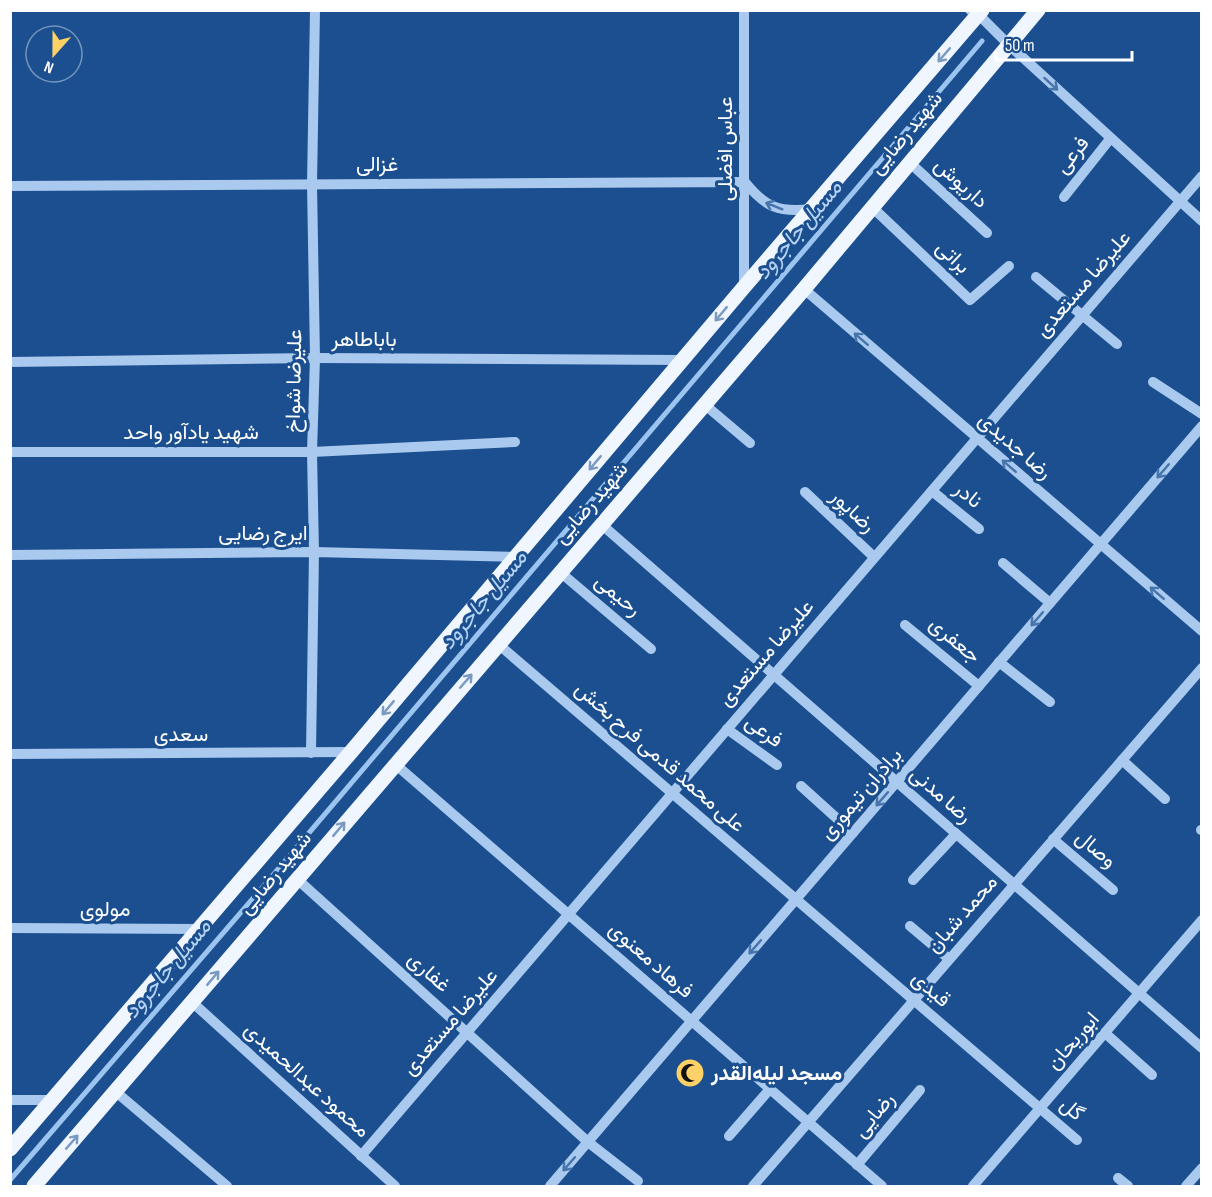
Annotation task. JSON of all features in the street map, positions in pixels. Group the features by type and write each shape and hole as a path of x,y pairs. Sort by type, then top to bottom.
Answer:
{"main road":[{"name":"شهید رضایی","path":"37,1186 395,764 804,289 1038,10"},
{"name":"شهید رضایی","path":"10,1149 351,752 977,12"}],"street":[{"name":"علیرضا شواخ","path":"311,753 314,552 312,452 315,358 312,184 315,10"},
{"name":"عباس افضلی","path":"744,10 744,287"},
{"path":"977,12 1110,139 1202,221"},
{"name":"فرعی","path":"1064,196 1110,139"},
{"name":"داریوش","path":"909,162 987,233"},
{"name":"علیرضا مستعدی","path":"361,1156 1202,176"},
{"name":"غزالی","path":"10,186 745,182"},
{"path":"745,182 757,197 773,207 792,212 811,209"},
{"name":"براتی","path":"872,207 970,300 1009,267"},
{"path":"1036,277 1117,344"},
{"name":"رضا جدیدی","path":"804,289 1202,631"},
{"name":"باباطاهر","path":"10,362 315,358 682,360"},
{"path":"1153,382 1202,414"},
{"path":"704,404 750,443"},
{"name":"برادران تیموری","path":"550,1186 1202,426"},
{"name":"شهید یادآور واحد","path":"10,452 312,452 515,442"},
{"name":"نادر","path":"932,490 979,529"},
{"name":"رضاپور","path":"805,492 874,557"},
{"name":"رضا مدنی","path":"601,524 1202,1048"},
{"name":"ایرج رضایی","path":"10,555 314,552 516,557"},
{"path":"1003,563 1050,603"},
{"name":"رحیمی","path":"560,572 651,649"},
{"name":"جعفری","path":"905,625 979,686"},
{"name":"علی محمد قدمی فرح بخش","path":"498,644 796,899"},
{"path":"999,662 1050,702"},
{"name":"محمد شبان","path":"753,1186 1202,668"},
{"name":"فرعی","path":"727,729 777,765"},
{"name":"سعدی","path":"10,754 351,752"},
{"path":"1122,760 1165,799"},
{"name":"فرهاد معنوی","path":"395,764 882,1186"},
{"path":"801,786 853,833"},
{"path":"913,880 956,834"},
{"name":"وصال","path":"1053,839 1113,890"},
{"name":"غفاری","path":"297,879 588,1142 638,1181"},
{"name":"قیدی","path":"796,899 1040,1108"},
{"name":"ابوریحان","path":"973,1186 1202,920"},
{"path":"910,926 949,959"},
{"name":"مولوی","path":"10,928 200,929"},
{"name":"محمود عبدالحمیدی","path":"192,1002 395,1186"},
{"path":"1105,1033 1152,1075"},
{"path":"729,1136 770,1089"},
{"name":"رضایی","path":"857,1165 920,1090"},
{"path":"116,1092 227,1186"},
{"path":"10,1100 53,1100"},
{"name":"گل","path":"1040,1108 1077,1140"},
{"path":"1186,1186 1202,1168"},
{"path":"1118,1178 1128,1186"}],"waterway":[{"name":"مسیل جاجرود","path":"10,1180 274,874 982,41"}],"place":[{"name":"مسجد لیله‌القدر","path":"690,1073"}]}
